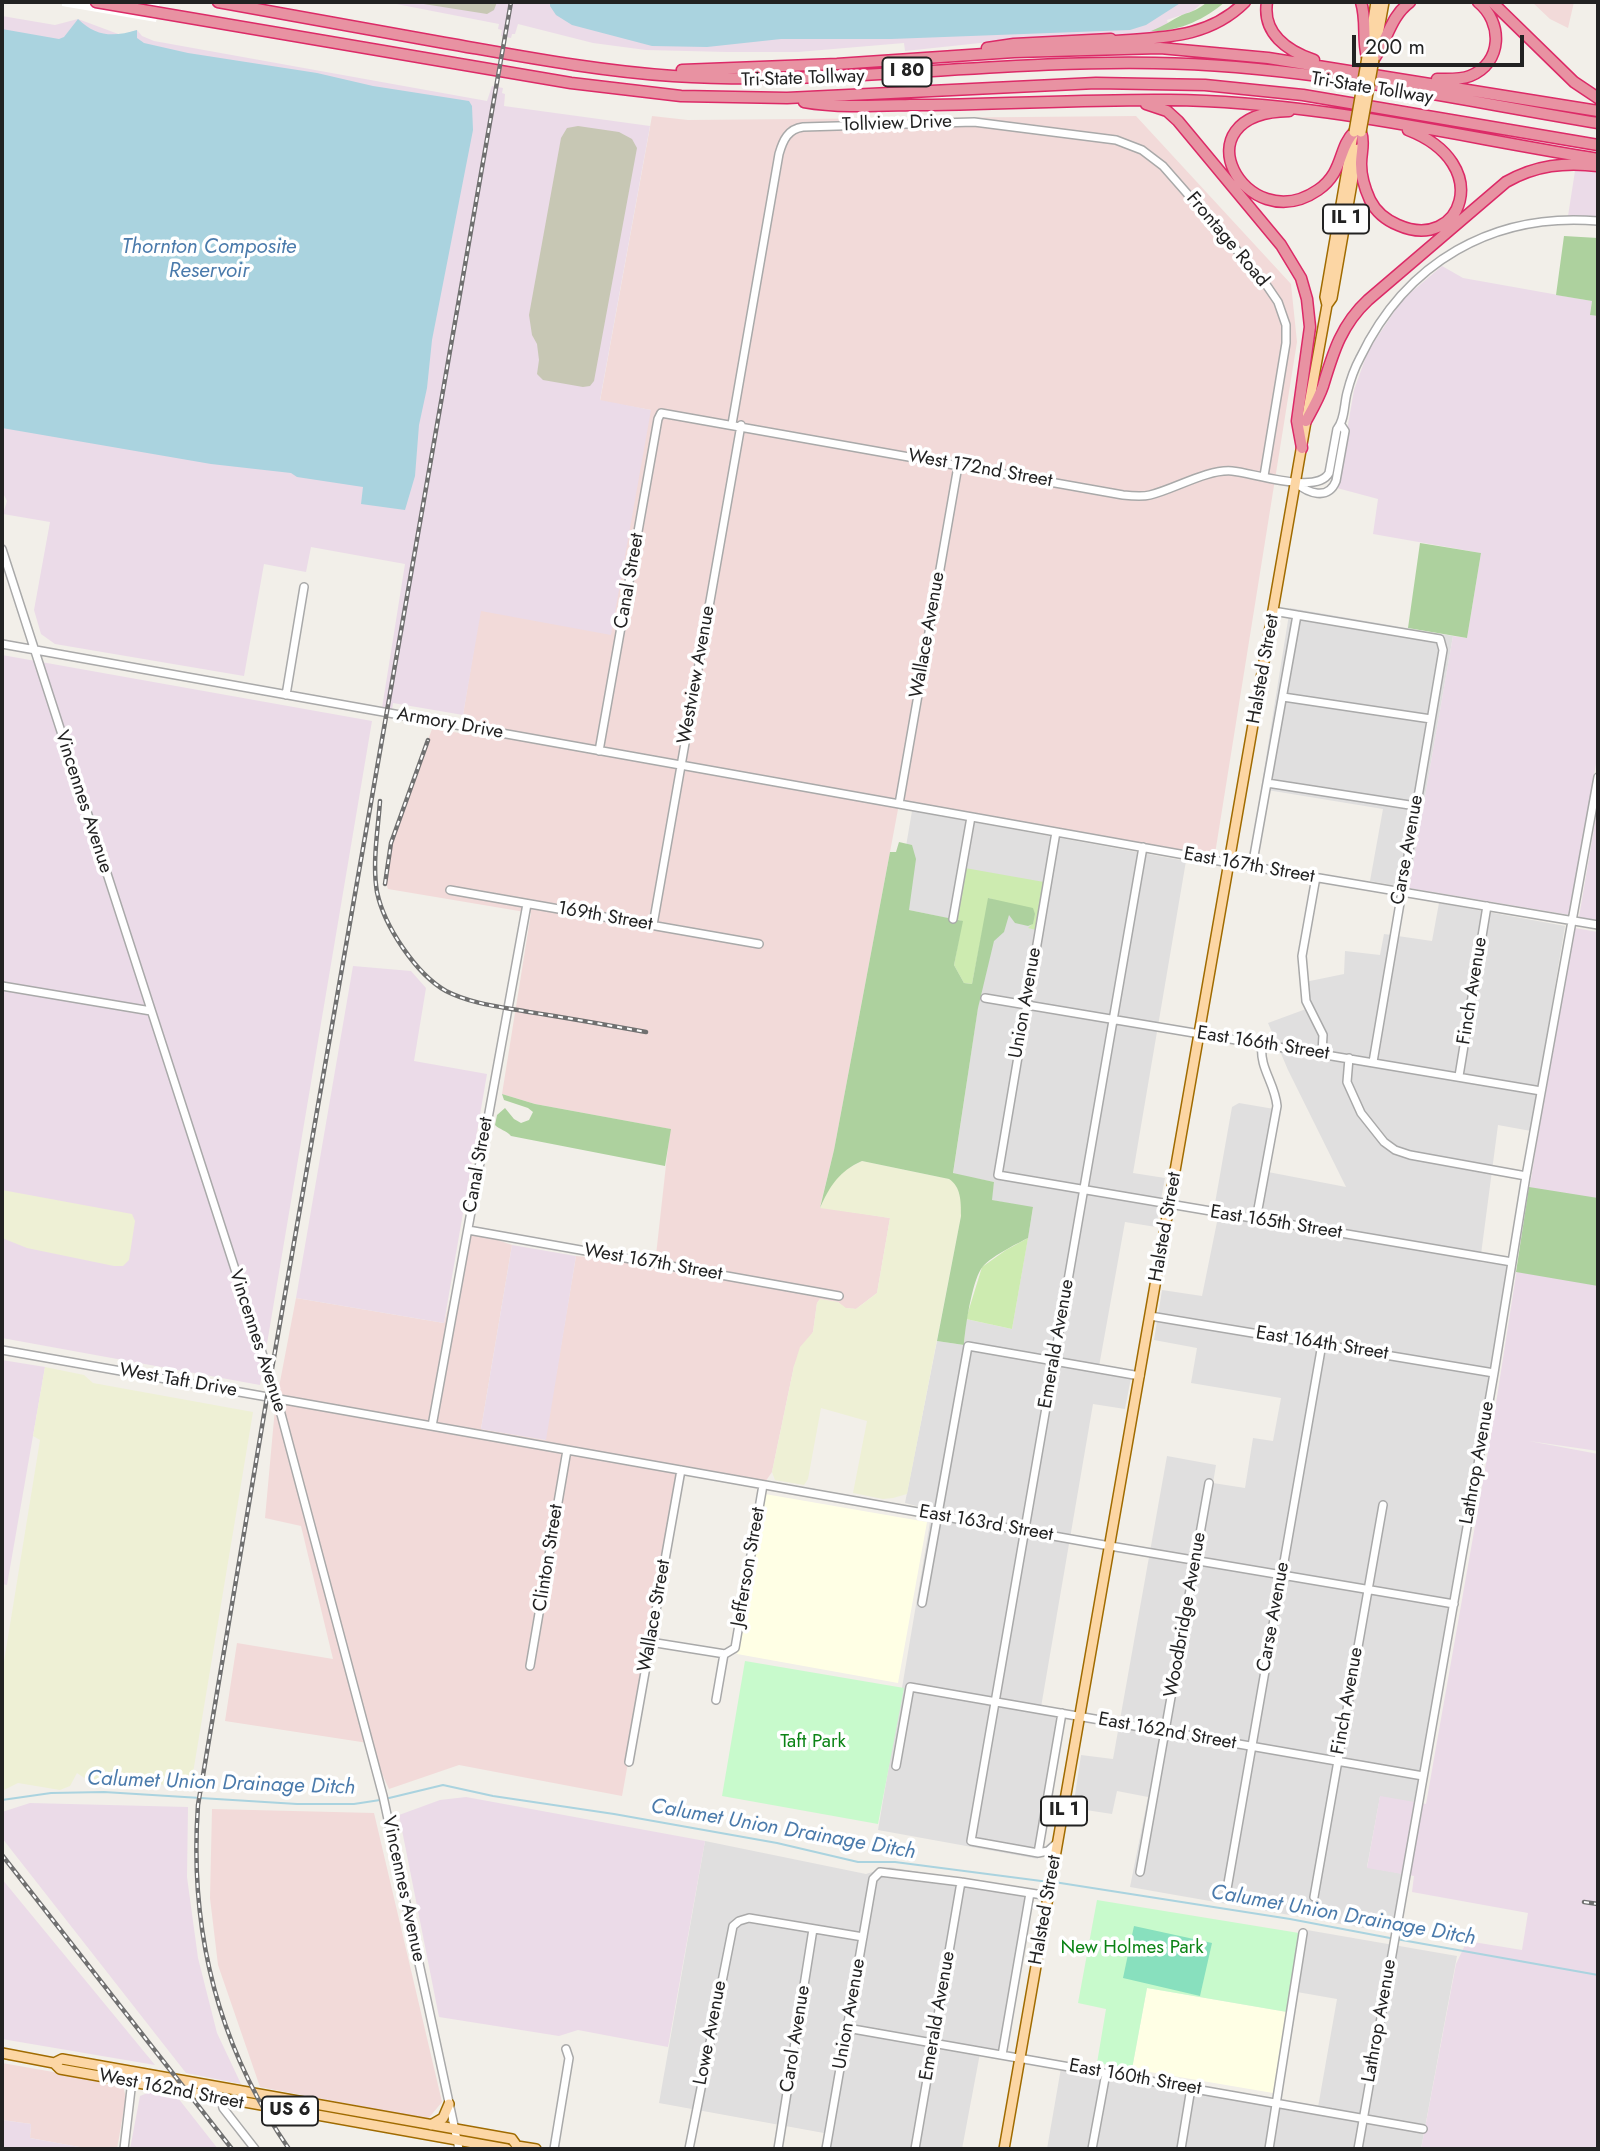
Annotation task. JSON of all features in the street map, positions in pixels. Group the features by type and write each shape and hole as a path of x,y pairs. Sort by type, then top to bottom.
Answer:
{"highway":[{"name":"Tri-State Tollway","path":"96,2 618,89 681,96 786,99 1096,83 1205,85 1303,95 1598,145"},
{"name":"Tri-State Tollway","path":"218,2 626,72 718,78 773,78 1065,64 1199,64 1304,75 1598,123"},
{"path":"938,56 1176,37 1215,24 1245,2"},
{"path":"1267,2 1268,22 1278,40 1299,54 1347,70"},
{"path":"1361,2 1365,21 1364,47 1370,58 1380,50 1392,20 1410,2"},
{"path":"1391,77 1457,78 1470,76 1483,68 1492,56 1497,34 1492,16 1478,2"},
{"path":"1492,2 1574,82 1598,98"},
{"path":"626,72 762,68 1091,48 1160,48 1268,58 1598,111"},
{"path":"786,99 821,105 976,105 1168,100 1259,103 1321,111 1598,159"},
{"path":"1108,102 1116,105 1153,106 1175,117 1293,261 1303,284 1310,319 1297,421 1302,448"},
{"path":"1321,111 1267,112 1244,122 1233,136 1230,148 1231,166 1238,180 1253,193 1272,200 1290,201 1306,197 1324,186 1335,173 1348,138 1357,132 1364,141 1361,166 1363,178 1369,197 1378,211 1393,223 1412,230 1429,229 1444,223 1455,211 1461,194 1460,176 1454,163 1429,140 1381,121"},
{"path":"1306,421 1322,389 1341,333 1355,312 1368,300 1506,182 1529,171 1552,165 1598,166"}],"main road":[{"name":"Halsted Street","path":"1004,2149 1306,421 1327,305 1332,298 1370,58 1376,2"},
{"name":"Halsted Street","path":"1370,58 1384,2"},
{"name":"West 162nd Street","path":"2,2053 54,2063 60,2069 458,2145"},
{"name":"West 162nd Street","path":"54,2063 62,2059 454,2129"},
{"path":"221,2099 222,2087"},
{"path":"431,2125 443,2118 449,2104"},
{"name":"US 6","path":"454,2129 512,2139 512,2148"},
{"path":"468,2149 478,2144"},
{"name":"US 6","path":"458,2145 536,2149"}],"street":[{"name":"Tollview Drive","path":"732,424 779,154 786,136 803,127 974,122 1011,125"},
{"name":"Frontage Road","path":"1011,125 1116,140 1142,150 1163,166 1263,280 1278,302 1286,326 1286,343 1264,476"},
{"path":"1296,483 1326,479 1337,429 1341,425 1347,394 1360,358 1382,320 1419,276 1450,253 1480,237 1510,227 1542,221 1598,221"},
{"name":"West 172nd Street","path":"661,412 1110,493 1140,496 1155,494 1219,471 1264,476 1296,483 1307,492 1325,493 1333,488 1336,481 1345,431 1341,425"},
{"name":"Canal Street","path":"599,751 653,442 661,412"},
{"name":"Westview Avenue","path":"653,925 741,425"},
{"name":"Wallace Avenue","path":"899,804 958,466"},
{"name":"Vincennes Avenue","path":"2,549 277,1399 384,1800 458,2145"},
{"path":"286,695 304,587"},
{"path":"1252,867 1297,615 1273,611"},
{"name":"Carse Avenue","path":"1297,615 1440,639 1443,650 1373,1062"},
{"name":"Armory Drive","path":"2,644 899,804"},
{"path":"1283,697 1431,719"},
{"name":"Lathrop Avenue","path":"1358,2149 1494,1373 1526,1175 1598,777"},
{"path":"1267,783 1416,806"},
{"name":"East 167th Street","path":"899,804 1598,925"},
{"path":"953,919 971,817"},
{"name":"Union Avenue","path":"998,1175 1056,832"},
{"name":"Emerald Avenue","path":"1038,1853 971,1841 1143,847"},
{"path":"1315,877 1302,956 1307,1001 1323,1035 1322,1053"},
{"name":"169th Street","path":"450,890 760,944"},
{"name":"Canal Street","path":"432,1426 527,904"},
{"name":"Finch Avenue","path":"1459,1076 1487,906"},
{"path":"2,986 151,1011"},
{"name":"East 166th Street","path":"985,998 1541,1091"},
{"path":"1256,1220 1277,1106 1276,1093 1260,1059 1262,1045"},
{"path":"1349,1058 1347,1082 1362,1113 1384,1142 1395,1150 1526,1175"},
{"name":"East 165th Street","path":"998,1175 1512,1262"},
{"name":"West 167th Street","path":"468,1230 839,1296"},
{"name":"East 164th Street","path":"1150,1316 1494,1373"},
{"name":"Carse Avenue","path":"1227,1889 1322,1345"},
{"path":"922,1603 968,1346 1140,1376"},
{"name":"West Taft Drive","path":"2,1350 519,1442"},
{"name":"East 163rd Street","path":"519,1442 1454,1604"},
{"name":"Clinton Street","path":"530,1666 567,1450"},
{"name":"Wallace Street","path":"629,1762 681,1470"},
{"name":"Woodbridge Avenue","path":"1140,1872 1209,1483"},
{"name":"Jefferson Street","path":"724,1654 735,1648 763,1485"},
{"name":"Finch Avenue","path":"1314,1897 1383,1505"},
{"path":"650,1642 724,1654 716,1700"},
{"name":"East 162nd Street","path":"896,1766 910,1687 1423,1776"},
{"name":"Halsted Street","path":"1038,1853 1062,1713"},
{"path":"1038,1853 1048,1851 1058,1842"},
{"path":"1038,1853 1053,1871"},
{"name":"Union Avenue","path":"826,2149 873,1879 880,1872 961,1882"},
{"path":"961,1882 1049,1896"},
{"name":"Emerald Avenue","path":"915,2149 961,1882"},
{"name":"Halsted Street","path":"1002,2055 1030,1893"},
{"name":"Lowe Avenue","path":"689,2149 730,1931 739,1921 749,1918 813,1929"},
{"path":"813,1929 863,1937"},
{"name":"Carol Avenue","path":"778,2149 813,1929"},
{"path":"1269,2149 1303,1933"},
{"name":"East 160th Street","path":"847,2028 1423,2129"},
{"path":"554,2149 569,2058 566,2049"},
{"path":"124,2149 133,2072"},
{"path":"1092,2149 1105,2073"},
{"path":"1181,2149 1191,2088"},
{"path":"221,2099 223,2108 255,2149"}],"shaded area":[{"path":"386,2 1203,2 1193,11 1167,20 1170,30 1110,37 1018,39 905,51 904,43 798,52 727,52 646,50 593,43 518,24 511,38 501,36 499,24"},
{"path":"411,2 497,2 494,10 487,14"},
{"path":"1532,2 1574,2 1568,28 1550,19"},
{"path":"2,16 55,25 78,19 121,35 137,30 142,36 154,41 487,101 492,86 503,88 504,106 650,126 600,400 651,410 611,635 481,611 463,715 393,703 392,710 382,708 405,564 311,547 306,572 264,564 244,676 55,644 41,634 34,610 50,522 3,514 7,501 2,491"},
{"path":"652,116 688,120 1136,116 1291,284 1297,342 1214,860 899,804 834,1150 820,1207 890,1218 877,1293 856,1309 820,1299 817,1303 813,1332 794,1366 772,1472 763,1485 681,1470 622,1796 459,1765 389,1789 368,1743 225,1721 237,1643 333,1659 301,1526 265,1518 275,1408 296,1298 444,1323 468,1230 512,1245 481,1429 545,1440 576,1256 655,1264 670,1129 535,1104 502,1094 531,913 388,889 385,880 391,843 432,729 460,733 480,611 651,410 600,401"},
{"path":"578,126 619,132 632,139 637,148 594,381 590,386 583,387 543,380 537,374 537,344 532,335 529,315 561,138 567,128"},
{"path":"1575,171 1598,172 1598,218 1568,216"},
{"path":"1442,266 1463,278 1592,301 1590,315 1598,316 1598,752 1570,915 1409,888 1453,636 1467,638 1481,553 1373,534 1378,499 1337,488 1354,390 1368,351 1402,300"},
{"path":"1290,608 1453,636 1409,888 1370,881 1383,809 1261,789"},
{"path":"2,655 372,721 260,1385 2,1338"},
{"path":"1598,805 1598,920 1579,917"},
{"path":"912,811 1186,861 1133,1173 1165,1178 1156,1227 1125,1222 1098,1372 1131,1378 1125,1409 1093,1404 1040,1713 1064,1717 1038,1859 878,1830 932,1510 905,1503 937,1341 964,1345 966,1319 1012,1329 1033,1208 991,1200 994,1182 953,1174 990,927 896,905"},
{"path":"1439,903 1565,926 1531,1131 1498,1125 1480,1262 1508,1266 1454,1588 1414,1803 1380,1797 1367,1867 1404,1874 1392,1933 1130,1887 1148,1797 1117,1791 1112,1814 1073,1808 1081,1755 1113,1759 1167,1456 1216,1465 1213,1483 1245,1488 1253,1438 1273,1441 1281,1398 1191,1383 1197,1348 1154,1340 1162,1290 1202,1296 1217,1222 1212,1220 1232,1107 1239,1103 1280,1110 1268,1172 1346,1187 1288,1070 1268,1023 1306,1009 1300,983 1344,974 1345,951 1380,955 1384,934 1432,941"},
{"path":"1575,928 1598,932 1598,1451 1529,1441 1598,1454 1598,2149 1421,2149 1456,1964 1467,1941 1522,1950 1528,1913 1412,1892 1414,1876 1367,1868 1380,1796 1426,1804 1491,1435 1537,1141"},
{"path":"353,966 411,971 426,988 414,1061 487,1074 444,1323 296,1298"},
{"path":"862,1161 949,1179 956,1184 961,1199 961,1216 907,1494 883,1499 853,1493 867,1421 821,1408 808,1479 804,1485 775,1480 772,1472 794,1366 800,1347 813,1332 817,1303 820,1299 856,1309 877,1293 890,1218 820,1208 830,1186 842,1172"},
{"path":"2,1190 132,1214 135,1221 129,1260 123,1266 114,1266 27,1248 2,1238"},
{"path":"512,1245 576,1256 546,1440 481,1429"},
{"path":"2,1360 45,1367 7,1585 2,1584"},
{"path":"45,1367 84,1375 93,1383 253,1412 191,1785 104,1784 90,1782 77,1773 70,1786 60,1790 18,1783 2,1791 2,1674 40,1440 33,1436"},
{"path":"765,1494 927,1522 898,1683 737,1654"},
{"path":"466,1797 705,1841 668,2047 578,2030 559,2036 439,2017 399,1815 440,1800"},
{"path":"30,1803 188,1807 187,1877 198,1958 217,2033 241,2084 186,2073 2,1838 2,1812"},
{"path":"212,1809 374,1813 442,2102 428,2119 260,2087 218,1965 210,1898"},
{"path":"705,1841 866,1874 889,1867 1033,1891 1006,2052 981,2048 962,2149 822,2149 824,2133 659,2103"},
{"path":"2,1879 155,2065 2,2039"},
{"path":"1307,1930 1457,1956 1421,2149 1047,2149 1061,2068 1317,2113 1337,1999 1297,1992"},
{"path":"1147,1988 1287,2012 1273,2093 1132,2069"},
{"path":"2,2063 116,2083 123,2087 126,2097 117,2149 90,2149 30,2138 31,2124 2,2120"},
{"path":"150,2092 178,2098 218,2149 130,2149 140,2096"},
{"path":"2,2120 31,2124 30,2138 90,2149 2,2149"}],"green space":[{"path":"1207,2 1225,2 1191,23 1172,29 1151,31 1198,9"},
{"path":"1564,236 1598,238 1598,316 1590,315 1592,301 1556,295"},
{"path":"1420,543 1481,553 1467,638 1408,628"},
{"path":"899,842 912,845 916,859 909,910 963,921 954,965 964,983 972,984 988,898 1033,908 1035,914 1033,924 1028,926 1015,923 1009,915 1004,932 994,941 978,1008 953,1173 994,1182 992,1200 1033,1207 1028,1238 996,1256 981,1269 972,1294 964,1345 937,1341 961,1216 960,1195 953,1182 862,1161 847,1169 836,1180 820,1208 834,1150 890,852 896,852"},
{"path":"965,868 1044,882 1036,930 1028,928 1033,923 1035,914 989,898 972,984 964,983 954,965 962,921 956,919"},
{"path":"502,1094 535,1104 671,1129 665,1166 511,1136 495,1125 497,1115 505,1108 521,1123 529,1120 533,1112 504,1100"},
{"path":"1529,1187 1598,1198 1598,1286 1516,1272"},
{"path":"1028,1238 1012,1329 966,1319 982,1267"},
{"name":"Taft Park","path":"745,1661 904,1688 878,1824 722,1796"},
{"name":"New Holmes Park","path":"1097,1900 1299,1933 1287,2012 1147,1988 1132,2069 1097,2063 1106,2009 1078,2003"},
{"path":"1134,1926 1212,1943 1200,1996 1123,1978"}],"water":[{"path":"550,2 1182,2 1146,25 1130,30 891,39 781,39 707,47 652,46 572,25 556,15"},
{"name":"Thornton Composite Reservoir","path":"78,19 92,29 106,34 137,30 137,38 144,43 188,53 469,101 472,106 473,130 432,340 427,388 419,425 415,476 405,510 361,504 363,487 297,477 291,473 211,464 2,428 2,29 59,39 64,37"}],"pier":[{"path":"62,2 160,2 156,22 62,6"}],"waterway":[{"name":"Calumet Union Drainage Ditch","path":"385,1799 443,1785 493,1796 777,1843 858,1862 895,1862 1049,1882"},
{"name":"Calumet Union Drainage Ditch","path":"2,1800 51,1793 104,1792 297,1804 354,1804 380,1800"},
{"name":"Calumet Union Drainage Ditch","path":"1054,1882 1290,1919 1390,1938"},
{"name":"Calumet Union Drainage Ditch","path":"1396,1939 1598,1975"}],"railway":[{"path":"289,2149 264,2110 244,2069 227,2028 214,1985 204,1942 198,1897 198,1805 511,2"},
{"path":"385,884 391,843 428,740"},
{"path":"380,801 375,870 377,892 394,934 413,961 435,983 446,991 487,1004 646,1032"},
{"path":"2,1855 232,2149"},
{"path":"1584,1902 1598,1904"}]}
